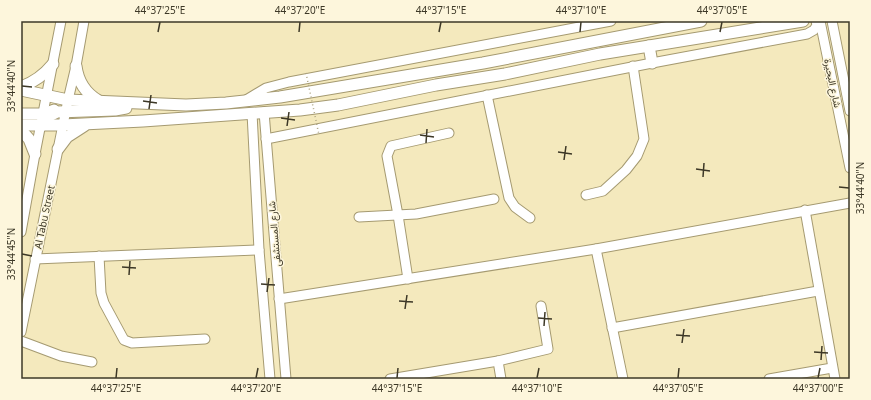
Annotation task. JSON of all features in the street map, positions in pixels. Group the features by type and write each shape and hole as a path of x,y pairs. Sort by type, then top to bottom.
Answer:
{"main road":[{"path":"21,90 68,100 135,104 186,105 244,101 280,97 483,64 701,21"},
{"path":"21,124 41,126 87,124 252,113 338,105 436,85 505,74 600,54 803,21"},
{"path":"649,46 652,63"},
{"path":"21,87 35,81 53,64"},
{"path":"76,66 79,80 83,87 99,101"},
{"path":"21,114 44,114 57,109 68,100"},
{"path":"41,126 46,118 53,114 65,111 115,110 135,104"},
{"path":"58,149 67,137 80,127 87,124"},
{"path":"21,130 29,140 35,154"}],"street":[{"name":"Al Tabu Street","path":"21,232 61,21"},
{"name":"Al Tabu Street","path":"21,332 84,21"},
{"path":"244,101 266,88 289,82 611,21"},
{"path":"266,139 633,66 807,34 814,30 817,25 816,21"},
{"name":"شارع البحيرة","path":"820,21 850,168"},
{"name":"شارع البحيرة","path":"832,21 850,111"},
{"path":"586,195 603,191 626,170 637,156 644,139 633,66"},
{"path":"487,95 509,198 515,207 530,218"},
{"name":"شارع المستشفى","path":"264,112 286,379"},
{"name":"شارع المستشفى","path":"252,113 259,250 270,379"},
{"path":"408,279 387,156 390,146 449,133"},
{"path":"255,173 258,168 263,167 268,170 269,173"},
{"path":"360,217 416,214 494,199"},
{"path":"279,299 596,248 850,203"},
{"path":"805,210 818,291 835,379"},
{"path":"596,248 623,379"},
{"path":"35,259 259,250"},
{"path":"99,256 101,293 104,303 124,340 132,343 205,339"},
{"path":"612,328 818,291"},
{"path":"390,379 419,376 548,350 541,306"},
{"path":"21,341 61,356 92,362"},
{"path":"498,361 501,379"},
{"path":"769,379 832,368"}],"path":[{"path":"306,73 319,135"}]}
